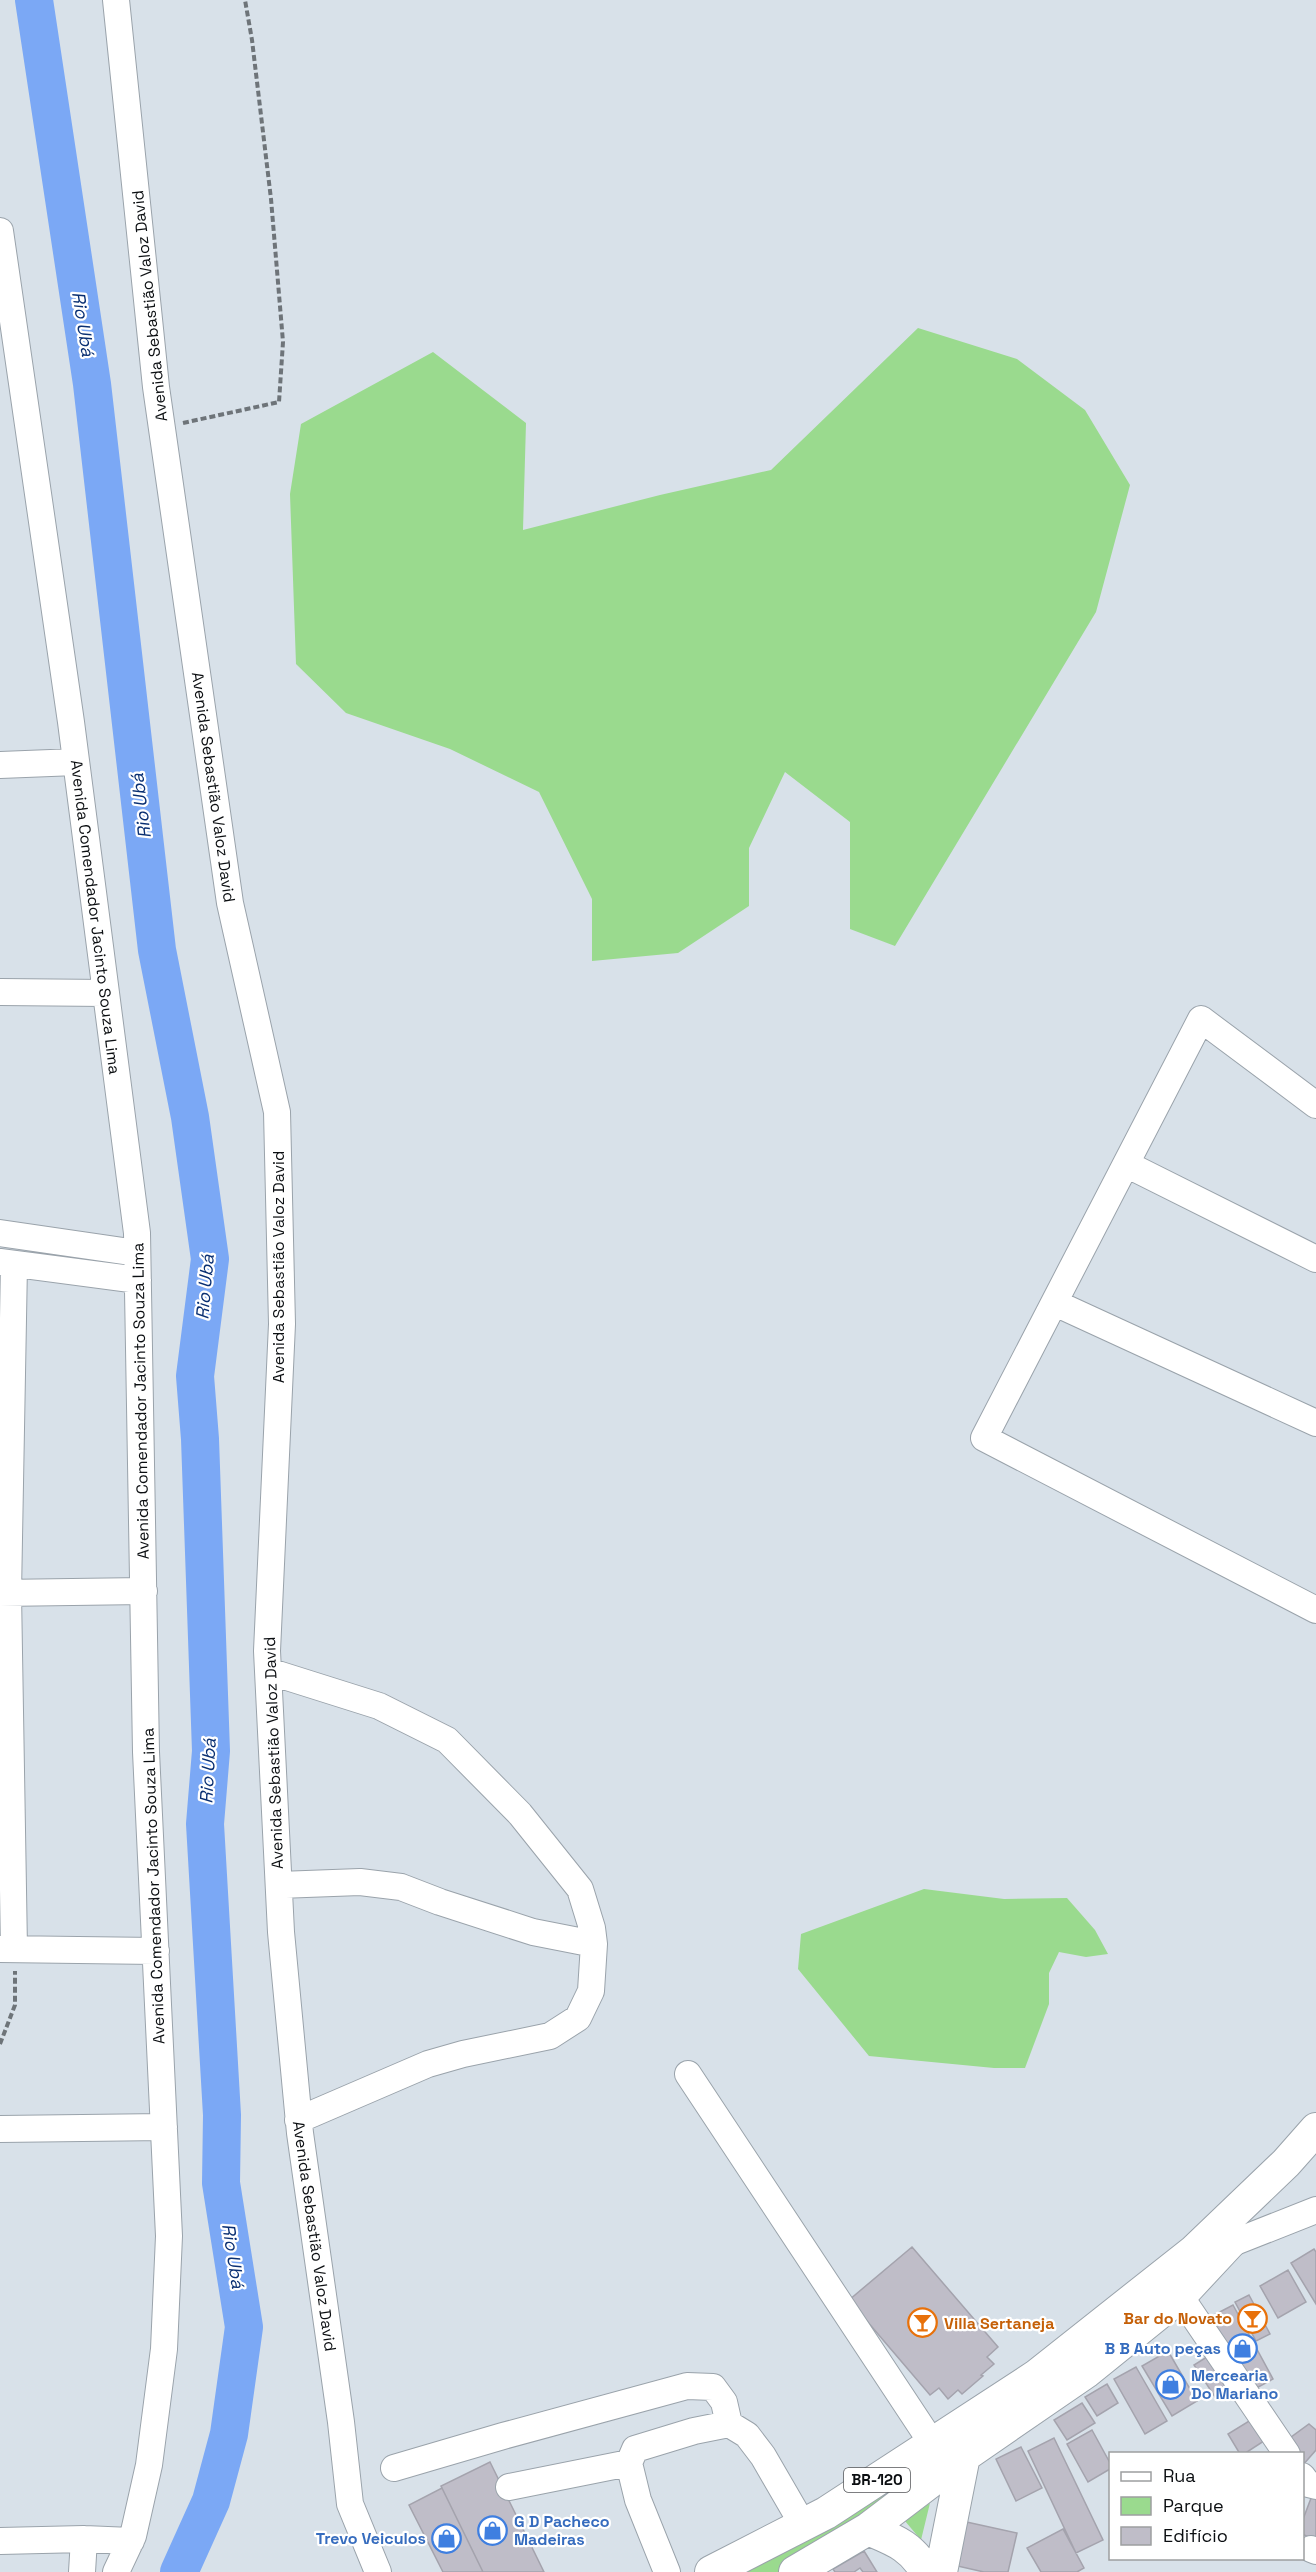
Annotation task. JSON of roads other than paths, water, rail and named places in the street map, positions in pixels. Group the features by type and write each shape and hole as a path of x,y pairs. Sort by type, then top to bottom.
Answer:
{"main road":[{"name":"BR-120","path":"711,2572 826,2513 1036,2376 1194,2251 1286,2163 1316,2129"},
{"name":"BR-120","path":"795,2572 868,2529 964,2456 1086,2372 1180,2296 1230,2244 1286,2163"},
{"path":"941,2572 964,2456 976,2433 1036,2376"},
{"path":"868,2529 900,2542 918,2556 926,2572"}],"street":[{"name":"Avenida Sebastião Valoz David","path":"116,0 162,427 230,903 277,1112 282,1324 267,1651 279,1886 298,2120 341,2422 350,2504 378,2572"},
{"name":"Avenida Comendador Jacinto Souza Lima","path":"0,231 7,327 76,762 135,1222 137,1253 147,1752 169,2236 164,2349 149,2465 131,2541 116,2572"},
{"path":"0,765 76,762"},
{"path":"0,992 106,993"},
{"path":"1316,1105 1201,1019 984,1438 1316,1610"},
{"path":"1126,1164 1316,1258"},
{"path":"0,1233 137,1253"},
{"path":"138,1280 7,1263 4,1593 7,1949 156,1952"},
{"path":"1055,1303 1316,1423"},
{"path":"4,1593 144,1591"},
{"path":"268,1671 379,1706 447,1740 520,1814 580,1889 592,1928 594,1944 591,1991 583,2009 578,2018 550,2036 463,2054 428,2064 298,2120"},
{"path":"279,1886 360,1882 401,1887 533,1932 594,1944"},
{"path":"688,2074 932,2443"},
{"path":"0,2129 164,2127"},
{"path":"1194,2251 1230,2244 1316,2210"},
{"path":"1180,2296 1286,2452"},
{"path":"394,2468 687,2386 713,2387 724,2402 729,2424"},
{"path":"667,2572 638,2500 629,2463 635,2450 652,2443 729,2424 747,2435 758,2449 803,2525"},
{"path":"509,2487 629,2463"},
{"path":"0,2541 84,2539 131,2541"},
{"path":"82,2572 84,2539"}],"waterway":[{"name":"Rio Ubá","path":"34,0 92,384 157,950 190,1117 210,1259 195,1376 200,1439 211,1751 205,1824 222,2115 221,2183 244,2327 229,2434 211,2501 179,2572"}],"place":[{"name":"Bar do Novato","path":"1253,2318"},
{"name":"Villa Sertaneja","path":"923,2323"},
{"name":"B B Auto peças","path":"1242,2348"},
{"name":"Mercearia Do Mariano","path":"1170,2384"},
{"name":"G D Pacheco Madeiras","path":"493,2530"},
{"name":"Trevo Veiculos","path":"447,2538"}]}
